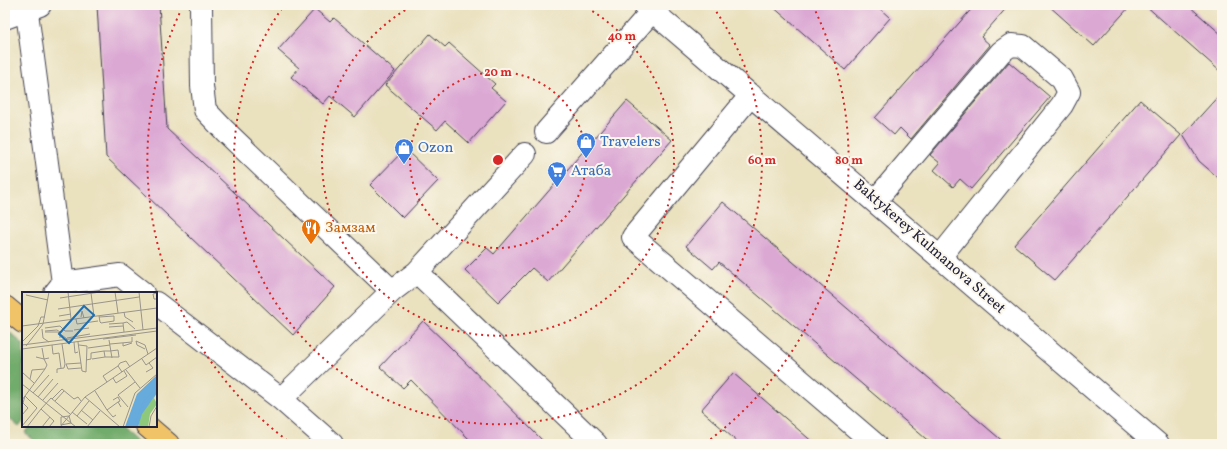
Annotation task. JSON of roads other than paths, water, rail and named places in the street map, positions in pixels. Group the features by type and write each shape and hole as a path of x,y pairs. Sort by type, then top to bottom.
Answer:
{"main road":[{"path":"5,307 22,321"},
{"path":"148,427 168,444"}],"street":[{"path":"202,5 202,86 205,110 392,291"},
{"path":"5,18 31,7 59,288 120,275 143,292"},
{"path":"546,132 648,8"},
{"name":"Baktykerey Kulmanova Street","path":"648,8 1158,444"},
{"path":"875,201 1001,52 1011,45 1023,46 1062,79 1069,92 1062,104 940,257"},
{"path":"751,95 633,237 875,444"},
{"path":"281,399 392,291 417,272 525,154"},
{"path":"417,272 596,444"},
{"path":"157,304 281,399 332,444"}],"place":[{"name":"Travelers","path":"586,159"},
{"name":"Ozon","path":"404,165"},
{"name":"Атаба","path":"557,188"},
{"name":"Замзам","path":"311,245"}]}
